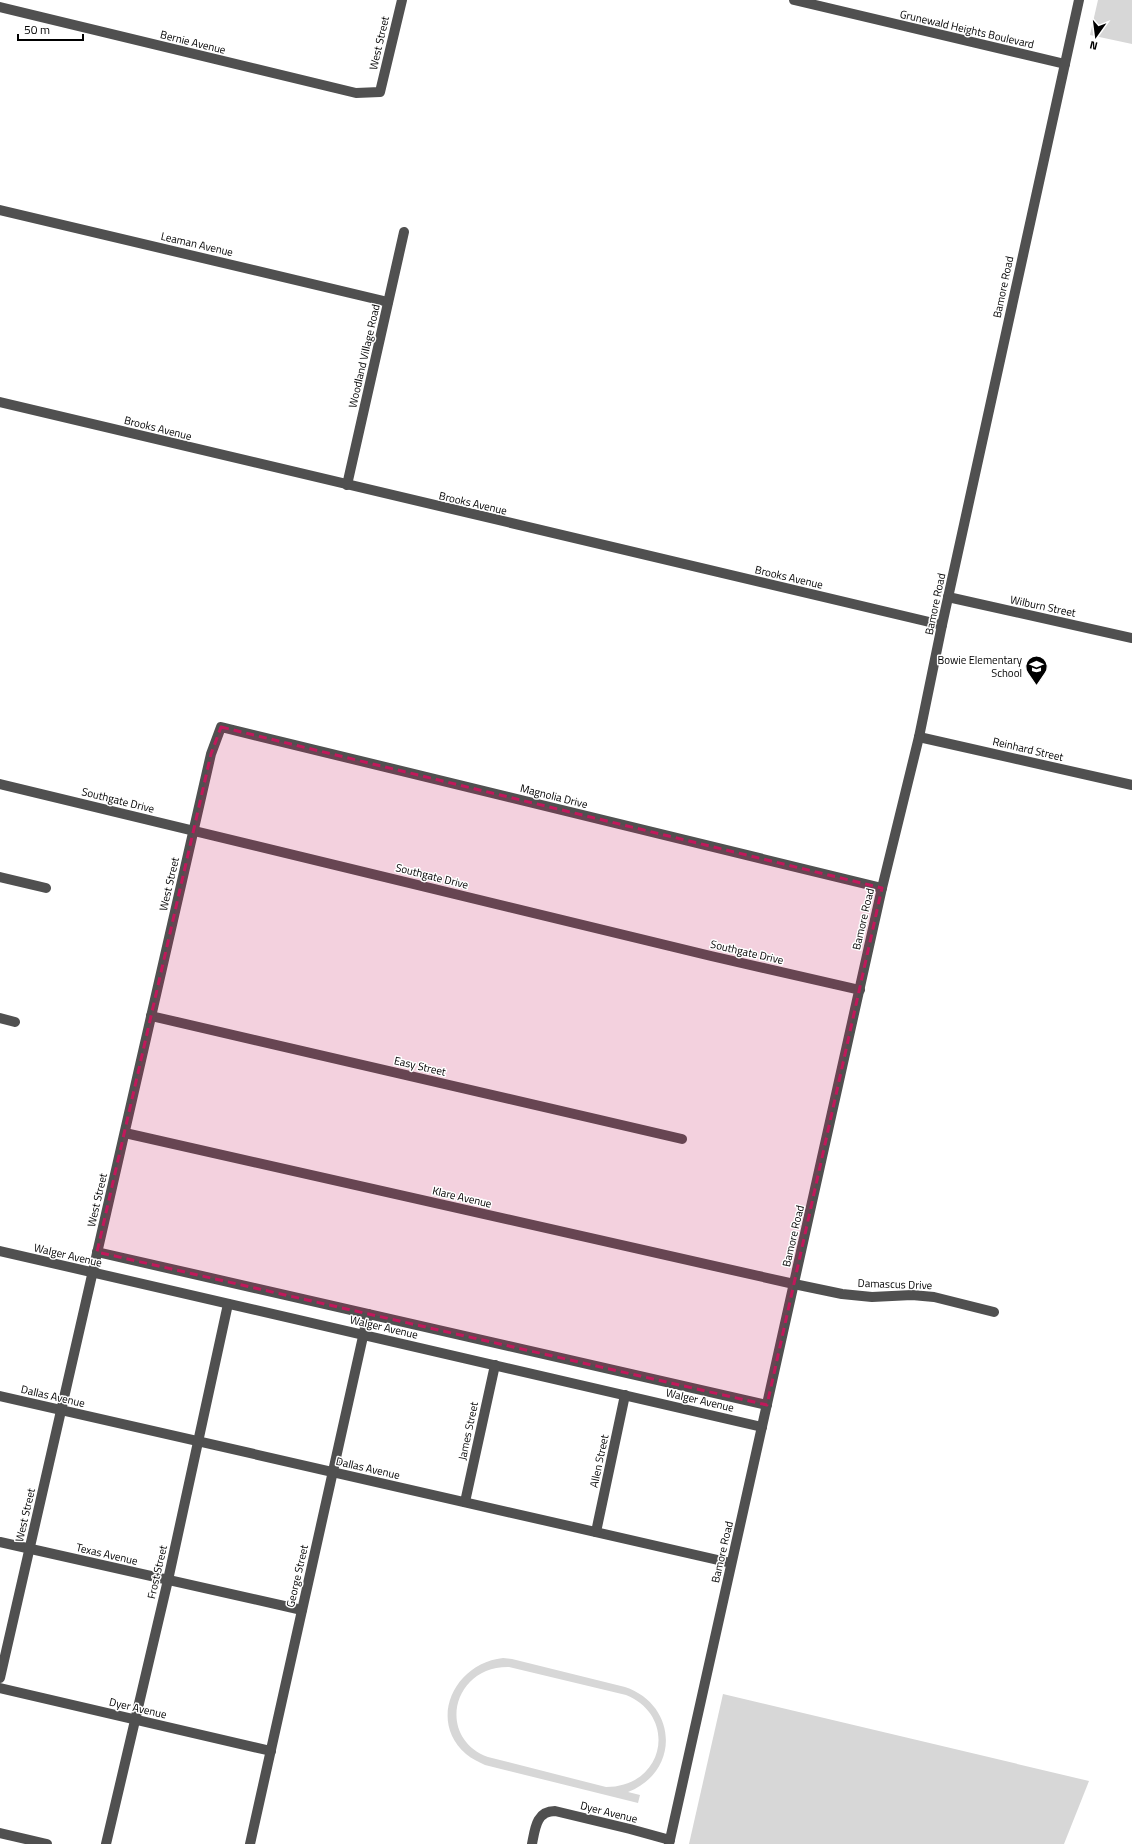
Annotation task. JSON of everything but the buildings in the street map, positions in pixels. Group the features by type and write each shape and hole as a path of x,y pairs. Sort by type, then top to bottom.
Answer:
{"street":[{"name":"West Street","path":"380,92 402,0"},
{"name":"Grunewald Heights Boulevard","path":"794,0 1065,64"},
{"name":"Bamore Road","path":"670,1842 882,888 919,737 948,597 1079,0"},
{"name":"Bernie Avenue","path":"0,8 356,93 380,92"},
{"name":"Leaman Avenue","path":"0,210 388,302"},
{"name":"Woodland Village Road","path":"347,485 404,232"},
{"name":"Brooks Avenue","path":"0,402 942,625"},
{"name":"Wilburn Street","path":"948,597 1132,638"},
{"name":"West Street","path":"0,1678 211,754 221,727"},
{"name":"Magnolia Drive","path":"221,727 882,888"},
{"name":"Reinhard Street","path":"919,737 1132,785"},
{"name":"Southgate Drive","path":"0,784 860,990"},
{"path":"0,877 46,888"},
{"name":"Easy Street","path":"151,1016 682,1139"},
{"path":"0,1018 16,1022"},
{"name":"Klare Avenue","path":"125,1133 794,1284"},
{"name":"Walger Avenue","path":"0,1251 762,1427"},
{"name":"Walger Avenue","path":"98,1252 767,1404"},
{"name":"Damascus Drive","path":"794,1284 842,1294 872,1297 912,1295 934,1297 994,1312"},
{"name":"Frost Street","path":"106,1844 168,1580 228,1304"},
{"name":"George Street","path":"250,1844 368,1314"},
{"name":"James Street","path":"465,1502 495,1365"},
{"name":"Allen Street","path":"596,1532 625,1395"},
{"name":"Dallas Avenue","path":"0,1396 732,1563"},
{"name":"Texas Avenue","path":"0,1542 302,1610"},
{"name":"Dyer Avenue","path":"0,1688 271,1751"},
{"name":"Dyer Avenue","path":"532,1844 536,1825 543,1814 549,1811 555,1811 630,1829 670,1842"},
{"path":"0,1833 47,1844"}],"highlighted area":[{"path":"221,727 882,888 767,1405 97,1252 211,754"}],"shaded area":[{"path":"1098,0 1132,0 1132,44 1090,35"},
{"path":"503,1658 512,1659 625,1687 642,1696 655,1708 663,1723 666,1739 664,1755 657,1770 645,1782 628,1792 640,1795 638,1803 485,1765 466,1754 454,1740 449,1725 448,1710 452,1695 460,1682 471,1670 486,1662","holes":["509,1667 626,1695 642,1705 653,1718 658,1733 658,1749 652,1763 641,1776 626,1784 606,1787 488,1757 472,1748 461,1735 457,1720 458,1704 464,1690 474,1678 490,1670"]},
{"path":"723,1694 1089,1781 1064,1844 689,1844"}],"place":[{"name":"Bowie Elementary School","path":"1037,686"}]}
